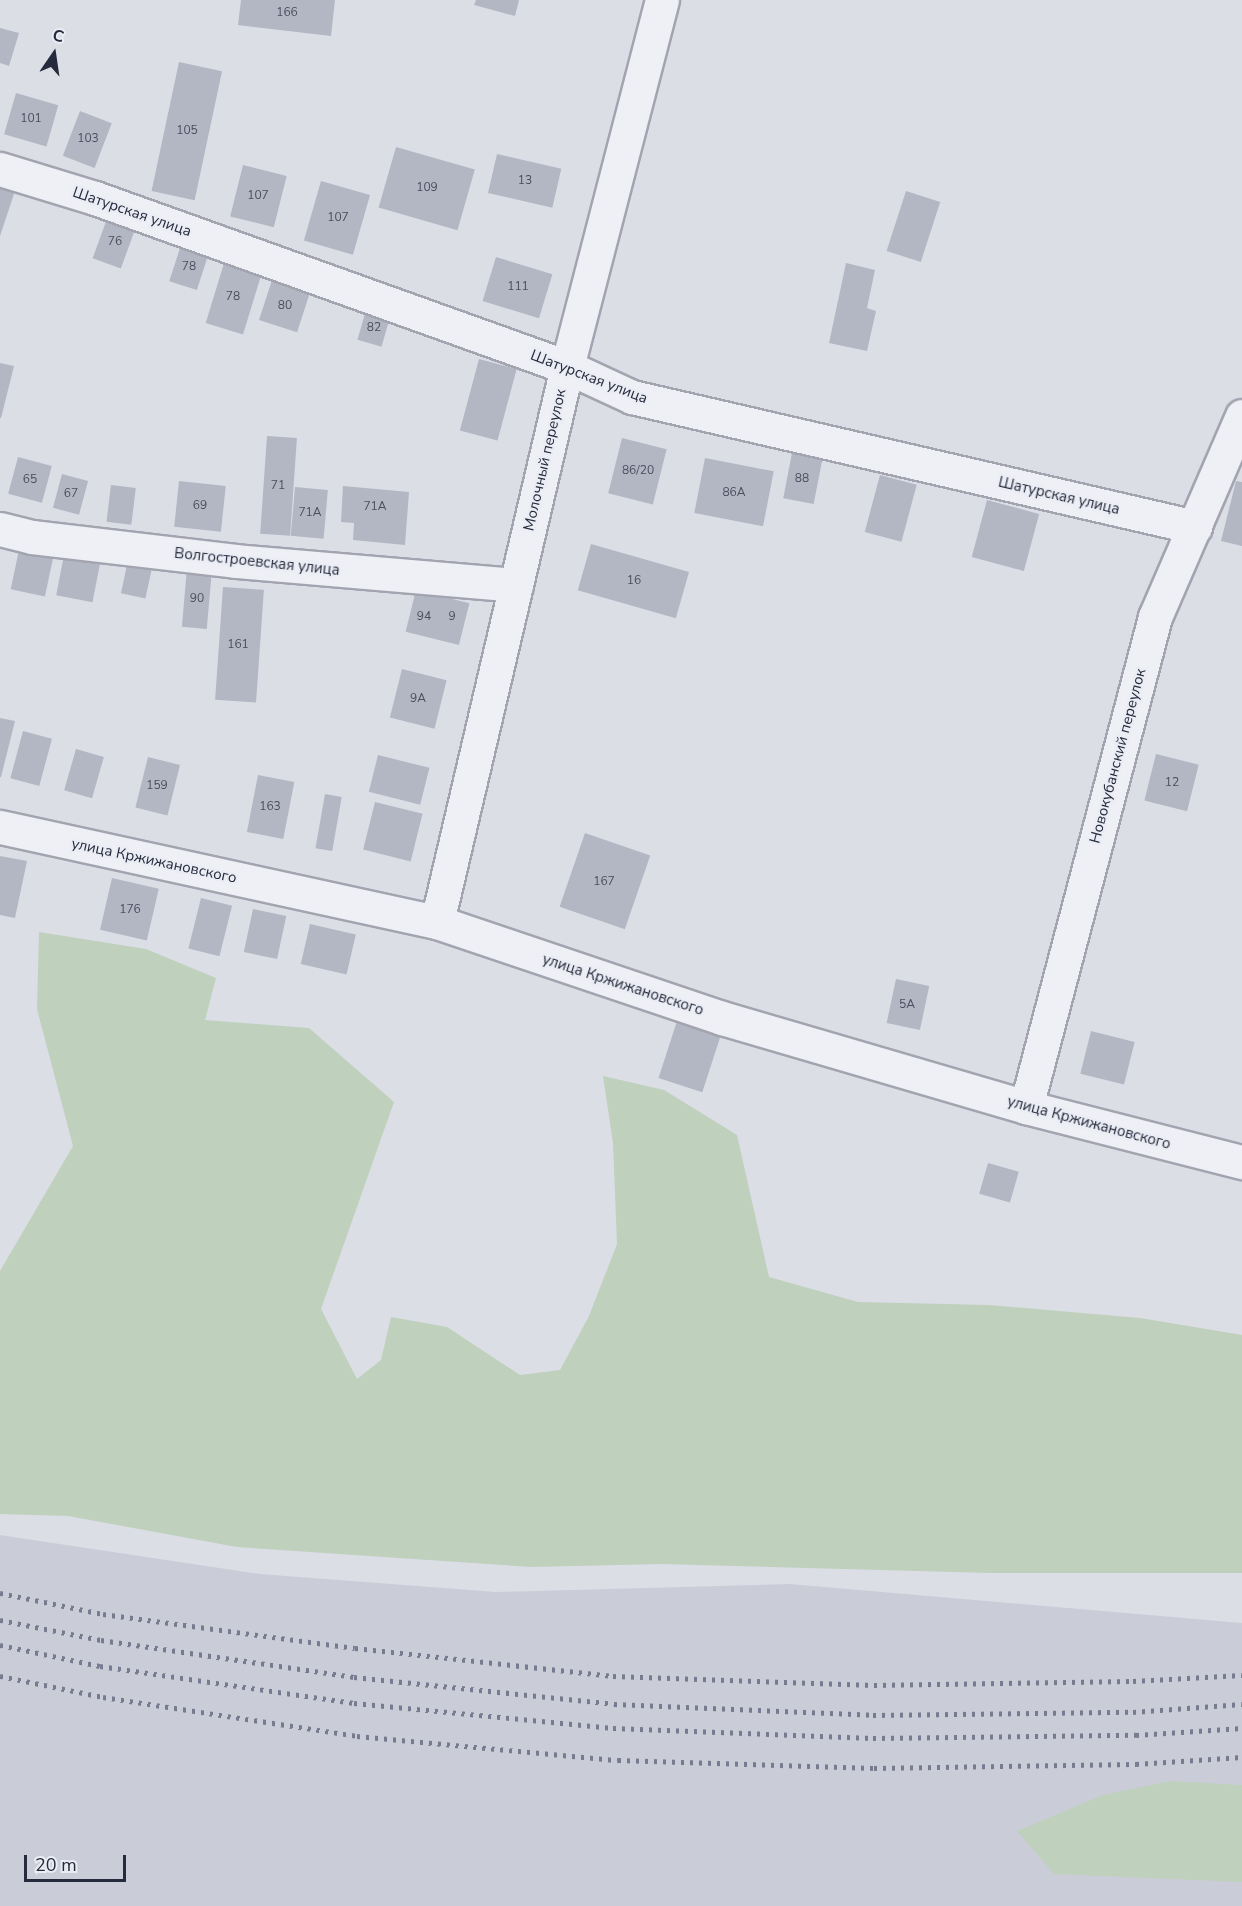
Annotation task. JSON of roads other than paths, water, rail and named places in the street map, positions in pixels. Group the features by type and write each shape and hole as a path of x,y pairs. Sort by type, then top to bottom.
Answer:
{"street":[{"name":"Молочный переулок","path":"437,922 567,367 662,0"},
{"name":"Шатурская улица","path":"0,169 95,198 567,367 632,397 1195,527"},
{"name":"Новокубанский переулок","path":"1026,1107 1155,617 1242,416"},
{"name":"Волгостроевская улица","path":"0,529 32,537 236,561 516,585"},
{"name":"улица Кржижановского","path":"0,827 437,922 722,1018 1026,1107 1242,1162"}],"railway":[{"path":"0,1593 103,1614 355,1648 613,1676 874,1685 1133,1681 1242,1675"},
{"path":"0,1620 101,1640 354,1677 614,1704 873,1715 1133,1712 1242,1704"},
{"path":"0,1645 100,1666 354,1703 613,1728 873,1738 1136,1735 1242,1728"},
{"path":"0,1676 103,1697 357,1736 618,1760 874,1768 1136,1764 1242,1757"}]}
